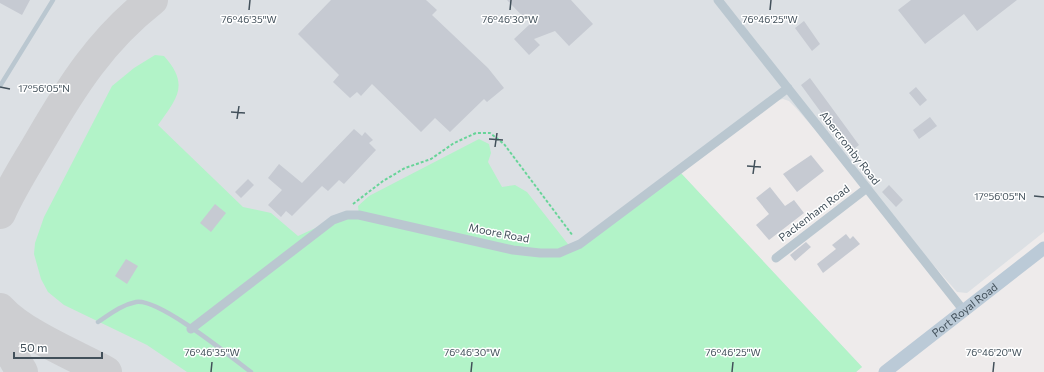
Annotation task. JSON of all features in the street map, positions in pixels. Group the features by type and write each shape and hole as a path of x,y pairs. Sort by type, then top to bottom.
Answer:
{"main road":[{"name":"Port Royal Road","path":"885,372 1044,248"}],"street":[{"name":"Abercromby Road","path":"718,0 964,311"},
{"name":"Moore Road","path":"191,329 333,220 347,215 359,215 513,250 540,253 559,253 580,244 788,88"},
{"name":"Packenham Road","path":"776,258 867,188"}],"lane":[{"path":"0,86 53,0"},
{"path":"98,322 118,308 138,302 156,306 251,372"}],"path":[{"path":"350,207 383,181 405,168 432,159 454,143 476,133 490,133 504,144 580,244"}],"shaded area":[{"path":"0,0 1044,0 1044,232 967,293 957,292 796,108 789,101 783,99 775,101 679,171 862,367 856,372 0,372"}],"green space":[{"path":"155,55 164,56 177,75 179,83 178,91 171,107 158,125 243,207 271,213 298,236 333,220 359,215 358,206 369,196 479,139 489,144 491,153 488,162 502,187 515,185 527,192 571,248 679,171 862,367 856,372 187,372 147,345 64,305 48,292 41,279 34,254 35,243 44,217 112,86 134,68"}],"building":[{"path":"0,0 30,0 22,15 0,3"},
{"path":"331,0 426,0 437,10 432,15 488,68 504,88 487,102 484,99 450,132 435,118 421,132 372,84 361,96 357,92 350,98 333,82 339,75 298,34"},
{"path":"507,0 571,0 593,24 569,46 555,31 534,39 540,45 529,55 514,39 530,24"},
{"path":"911,0 1017,0 977,31 964,14 925,44 898,10"},
{"path":"804,21 820,44 812,51 795,28"},
{"path":"810,78 859,145 850,152 801,85"},
{"path":"916,87 927,100 920,106 909,93"},
{"path":"930,117 937,126 919,139 913,130"},
{"path":"354,129 362,136 365,132 373,140 369,143 376,150 344,184 339,180 328,191 322,186 292,216 286,211 281,217 268,205 282,190 268,178 279,164 302,183"},
{"path":"811,155 824,171 797,192 783,174"},
{"path":"248,179 254,185 241,198 235,192"},
{"path":"889,185 903,200 896,207 882,192"},
{"path":"770,187 785,206 794,200 804,213 769,240 756,225 769,214 756,198"},
{"path":"215,204 226,213 211,232 200,223"},
{"path":"846,234 850,239 853,236 860,244 823,273 817,264 836,249 832,245"},
{"path":"806,242 811,247 795,261 790,255"},
{"path":"126,259 138,266 127,284 115,276"}],"taxiway":[{"path":"0,213 19,177 76,83 117,31 152,0"},
{"path":"0,309 21,327 106,372"},
{"path":"0,342 12,355 22,372"}]}
